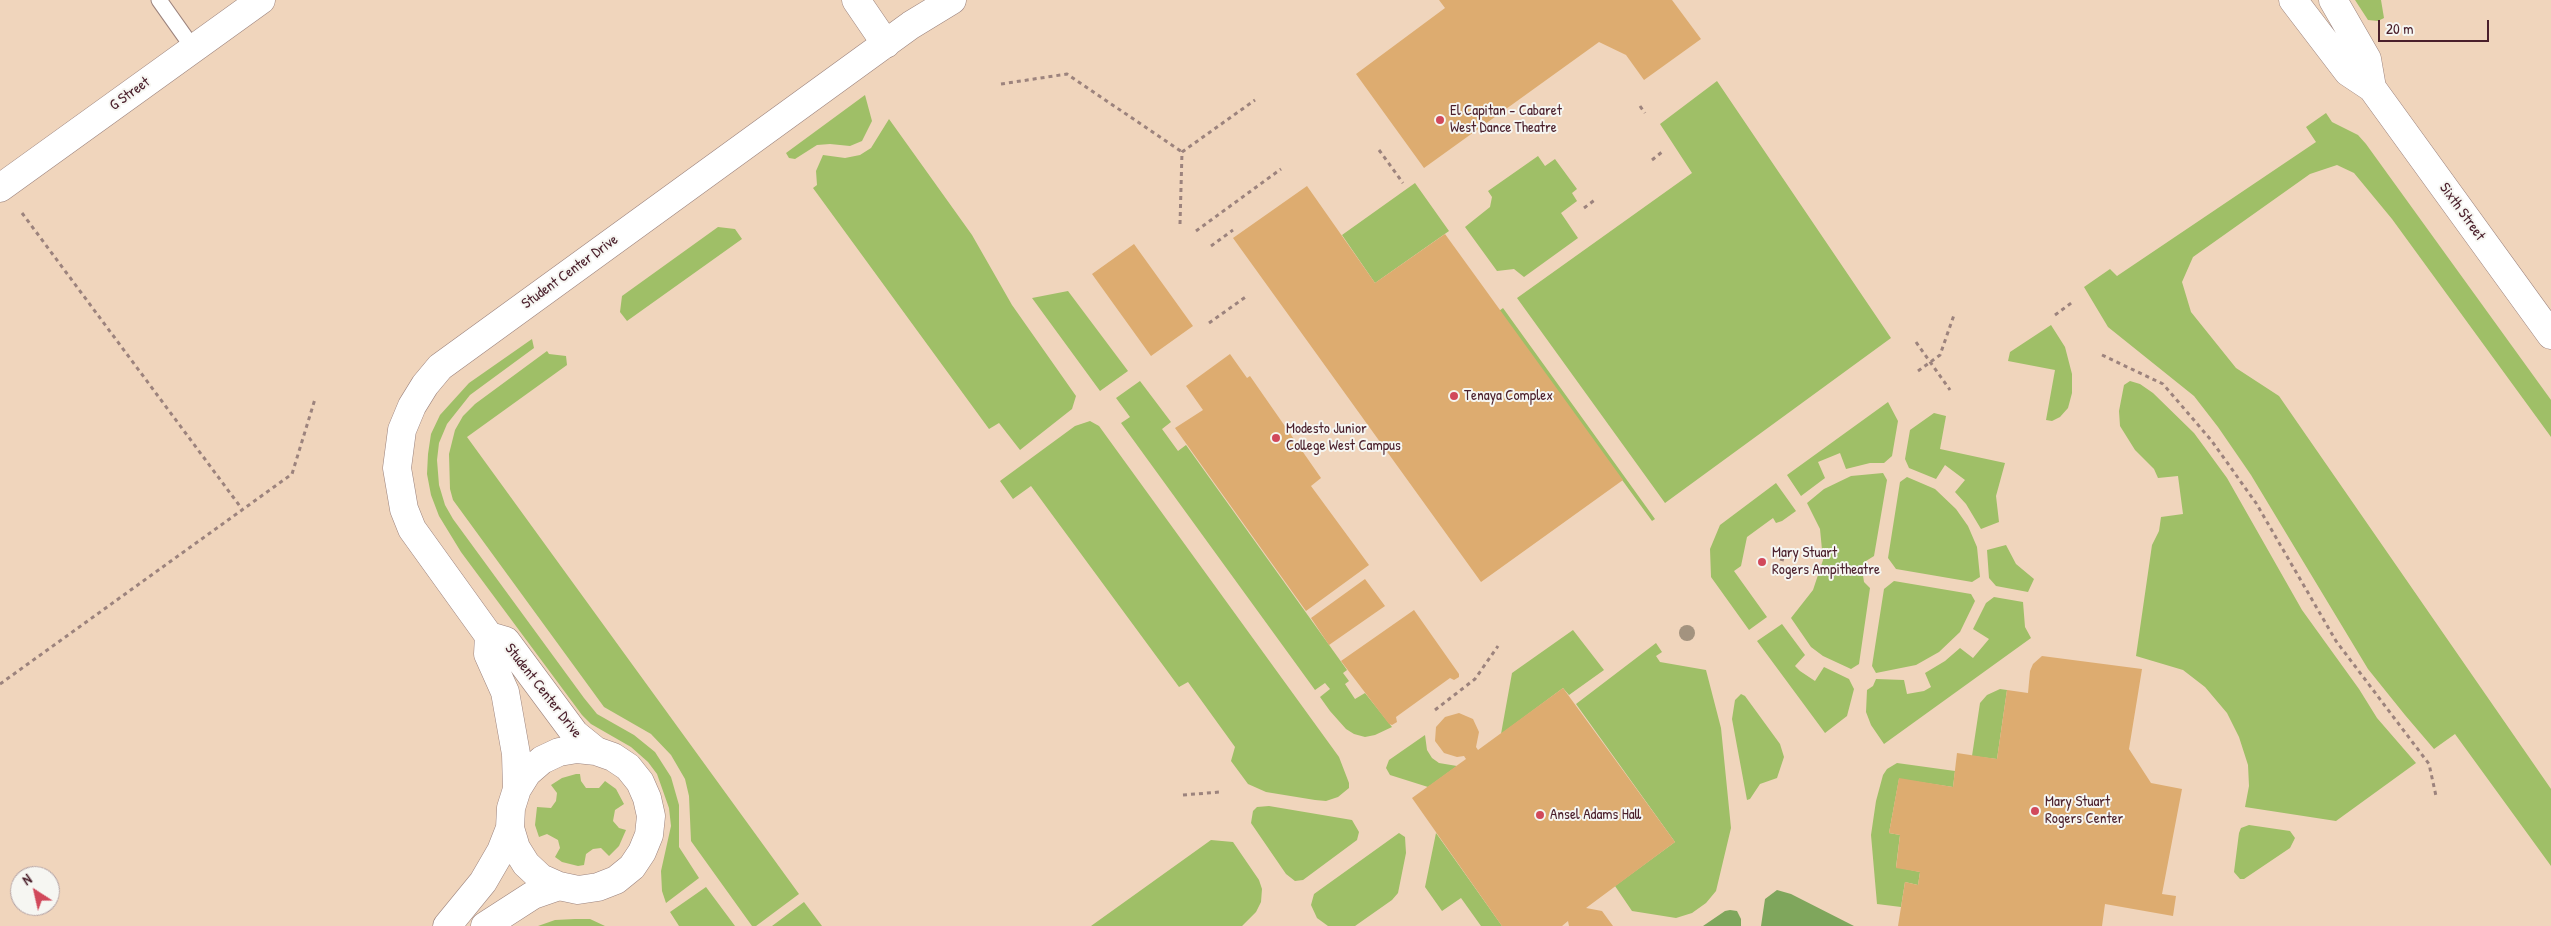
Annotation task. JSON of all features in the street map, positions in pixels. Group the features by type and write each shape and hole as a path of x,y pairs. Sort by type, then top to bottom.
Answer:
{"street":[{"name":"G Street","path":"1,187 261,0"},
{"path":"856,0 886,44"},
{"name":"Student Center Drive","path":"596,751 575,734 506,641 489,636 424,549 404,509 397,468 398,448 407,416 425,385 440,367 920,18 952,0"},
{"name":"Sixth Street","path":"2293,0 2348,72 2372,88 2551,335"},
{"name":"Sixth Street","path":"2333,0 2367,59 2372,88"},
{"name":"Student Center Drive","path":"489,636 488,654 501,680 512,719 516,754 516,789"},
{"path":"446,926 483,882 501,851 510,828 511,808 516,789 527,773 542,760 559,752 577,749 596,751 613,756 628,768 640,782 647,798 650,816 649,835 642,852 632,867 616,880 598,887 578,890 558,886 541,878 526,864 516,848 510,828"},
{"path":"485,926 534,895 558,886"}],"lane":[{"path":"160,0 193,48"}],"path":[{"path":"1001,84 1067,74 1182,152"},
{"path":"1182,152 1255,100"},
{"path":"1640,106 1645,113"},
{"path":"1379,150 1403,183"},
{"path":"1180,224 1182,152"},
{"path":"1652,160 1662,152"},
{"path":"1196,231 1281,169"},
{"path":"1,187 242,509"},
{"path":"1584,208 1596,199"},
{"path":"1211,246 1233,230"},
{"path":"1209,323 1248,296"},
{"path":"2055,315 2074,301"},
{"path":"1918,371 1940,355 1954,315"},
{"path":"1916,342 1950,390"},
{"path":"2102,355 2163,384 2211,440 2256,503 2336,641 2429,764 2436,796"},
{"path":"0,684 292,474 315,399"},
{"path":"1435,710 1475,679 1498,646"},
{"path":"1183,795 1220,792"}],"shaded area":[{"name":"Modesto Junior College West Campus","path":"0,0 2551,0 2551,926 0,926"}],"green space":[{"path":"2355,0 2381,0 2384,18 2378,21 2368,20"},
{"path":"1717,81 1891,338 1665,503 1517,298 1692,173 1660,124"},
{"path":"865,95 872,121 862,141 850,146 817,145 795,159 789,158 786,153"},
{"path":"2326,113 2332,122 2358,135 2366,144 2551,400 2551,437 2392,219 2354,173 2337,165 2310,174 2193,257 2182,282 2191,312 2236,368 2279,396 2551,789 2551,866 2455,734 2434,749 2405,715 2368,669 2251,475 2218,427 2194,396 2108,327 2084,287 2110,269 2117,276 2316,142 2306,127"},
{"path":"889,119 972,235 1012,305 1076,396 1072,409 1020,450 999,423 989,429 813,188 817,185 816,171 823,155 845,158 860,155 871,148"},
{"path":"1538,156 1545,166 1555,159 1577,189 1572,193 1577,201 1561,213 1578,238 1524,277 1514,269 1497,271 1465,227 1490,207 1492,197 1488,191"},
{"path":"1415,183 1449,231 1375,283 1342,235"},
{"path":"718,227 735,229 742,239 627,321 620,312 622,296"},
{"path":"1068,291 1128,371 1100,391 1032,298"},
{"path":"1503,308 1655,519 1652,521 1499,311"},
{"path":"2051,325 2065,347 2072,374 2072,393 2068,408 2060,417 2052,421 2046,420 2055,370 2008,361 2010,352"},
{"path":"532,339 534,348 470,395 447,424 439,443 437,460 439,485 445,505 453,519 584,698 597,714 634,735 655,752 671,777 679,805 679,847 699,878 666,903 662,891 661,871 671,826 669,808 657,774 648,762 631,747 591,724 582,715 461,552 439,516 431,495 427,474 428,454 431,434 440,415 469,383"},
{"path":"547,351 549,354 566,356 567,365 467,437 799,894 756,926 752,926 691,841 689,796 685,779 671,755 651,734 604,707 453,500 450,489 449,454 455,430 463,416 475,404"},
{"path":"1140,381 1171,422 1162,429 1178,451 1186,445 1347,670 1343,673 1349,681 1345,684 1355,699 1365,693 1392,727 1375,735 1365,737 1354,734 1346,729 1330,711 1320,697 1330,689 1325,683 1315,690 1121,423 1130,417 1116,398"},
{"path":"2130,381 2140,384 2153,393 2194,433 2227,478 2302,610 2359,689 2377,718 2416,763 2336,821 2245,807 2249,786 2248,765 2239,737 2227,713 2205,687 2183,670 2136,656 2152,545 2159,531 2161,517 2183,514 2178,476 2158,478 2154,469 2135,450 2120,426 2119,411 2124,385"},
{"path":"1888,402 1898,421 1892,456 1884,463 1870,463 1846,469 1840,453 1818,462 1825,478 1801,496 1787,475"},
{"path":"1934,413 1946,416 1940,449 2005,463 1996,496 1999,522 1981,529 1966,504 1955,492 1965,480 1945,465 1936,479 1909,468 1905,459 1910,430"},
{"path":"1090,421 1099,426 1339,757 1349,783 1349,788 1338,797 1326,801 1315,800 1266,792 1248,784 1231,761 1235,747 1188,682 1179,687 1031,486 1013,499 1000,481 1075,426"},
{"path":"1883,473 1887,480 1874,556 1866,561 1862,569 1864,582 1870,588 1859,664 1851,669 1823,656 1811,647 1791,618 1813,590 1823,560 1820,529 1807,503 1824,489 1851,476"},
{"path":"1907,477 1935,489 1956,509 1968,526 1977,547 1980,577 1972,582 1896,569 1888,558 1900,482"},
{"path":"1776,483 1796,511 1776,523 1773,518 1747,537 1741,566 1734,571 1767,617 1749,630 1711,577 1710,549 1720,525"},
{"path":"2006,545 2016,564 2034,579 2028,592 1996,586 1989,578 1987,550"},
{"path":"1894,581 1971,594 1975,601 1960,632 1939,652 1916,665 1876,673 1872,666 1884,589"},
{"path":"1994,597 2023,602 2025,627 2031,638 1884,744 1871,725 1866,712 1867,690 1873,686 1876,679 1904,680 1907,694 1924,691 1931,687 1925,673 1945,661 1960,648 1973,658 1989,639 1973,629 1986,603"},
{"path":"1782,624 1805,655 1795,666 1800,671 1815,681 1824,667 1849,679 1854,689 1847,716 1825,733 1757,641"},
{"path":"1573,630 1604,670 1569,695 1563,688 1501,734 1512,673"},
{"path":"1656,643 1662,652 1656,656 1660,662 1706,670 1721,728 1731,828 1716,891 1706,903 1692,913 1676,918 1632,911 1615,886 1675,842 1576,704"},
{"path":"2000,689 2007,690 1997,759 1972,756 1980,703 1987,695"},
{"path":"1741,694 1745,696 1780,744 1784,757 1777,778 1760,784 1750,799 1747,800 1732,719 1735,700"},
{"path":"1425,735 1427,750 1432,758 1439,763 1457,766 1428,787 1390,775 1386,768 1389,760"},
{"path":"1897,763 1955,771 1953,787 1899,779 1889,833 1900,835 1896,867 1920,872 1918,885 1905,882 1901,907 1877,904 1871,835 1876,801 1883,775 1887,769"},
{"path":"580,774 581,781 586,788 599,788 605,781 616,789 624,804 615,810 613,821 619,828 626,830 619,846 609,856 601,848 593,849 586,854 584,865 578,866 562,862 555,857 560,848 558,840 547,834 539,837 535,825 537,807 551,808 556,801 557,793 551,785 562,778"},
{"path":"1269,806 1352,820 1359,832 1357,840 1303,880 1295,881 1286,874 1251,823 1253,811 1257,807"},
{"path":"2249,825 2290,831 2295,838 2290,848 2244,879 2240,879 2234,872 2239,833 2241,828"},
{"path":"1399,833 1405,837 1406,853 1398,893 1392,900 1355,926 1328,926 1317,918 1311,905 1314,894"},
{"path":"1436,833 1502,926 1481,926 1461,898 1442,911 1425,887"},
{"path":"1211,840 1233,842 1259,880 1262,889 1261,902 1256,912 1242,926 1091,926"},
{"path":"706,887 735,926 679,926 670,912"},
{"path":"1777,890 1791,894 1854,926 1761,926 1765,899"},
{"path":"804,902 822,926 772,926"},
{"path":"1725,911 1737,911 1741,919 1741,926 1703,926"},
{"path":"590,919 605,926 538,926 555,920"}],"building":[{"name":"El Capitan - Cabaret West Dance Theatre","path":"1439,0 1672,0 1701,39 1644,80 1626,55 1599,42 1424,168 1356,74 1445,8"},
{"name":"Tenaya Complex","path":"1307,186 1375,283 1445,234 1623,480 1481,582 1233,238"},
{"path":"1134,244 1193,326 1151,356 1092,274"},
{"path":"1230,354 1247,378 1250,376 1321,478 1311,486 1369,565 1306,611 1175,428 1203,410 1186,386"},
{"path":"1365,579 1385,606 1329,645 1311,618"},
{"path":"1414,610 1459,674 1459,677 1454,680 1450,678 1396,717 1397,722 1392,725 1389,724 1341,661"},
{"name":"Mary Stuart Rogers Center","path":"2042,656 2142,669 2129,749 2151,783 2182,789 2162,894 2176,896 2173,916 2105,904 2102,926 1898,926 1905,882 1918,885 1920,872 1896,868 1900,835 1889,833 1899,778 1953,787 1957,753 1997,759 2007,690 2028,693 2030,671 2033,664"},
{"name":"Ansel Adams Hall","path":"1563,688 1675,842 1586,908 1602,911 1613,926 1569,926 1568,921 1562,926 1502,926 1412,798 1466,759 1464,756 1457,757 1444,753 1435,741 1436,727 1445,717 1459,713 1473,719 1479,732 1476,747 1478,750"}],"place":[{"name":"El Capitan - Cabaret West Dance Theatre","path":"1440,120"},
{"name":"Tenaya Complex","path":"1454,396"},
{"name":"Modesto Junior College West Campus","path":"1276,438"},
{"name":"Mary Stuart Rogers Ampitheatre","path":"1762,562"},
{"name":"Mary Stuart Rogers Center","path":"2035,811"},
{"name":"Ansel Adams Hall","path":"1540,815"}]}
